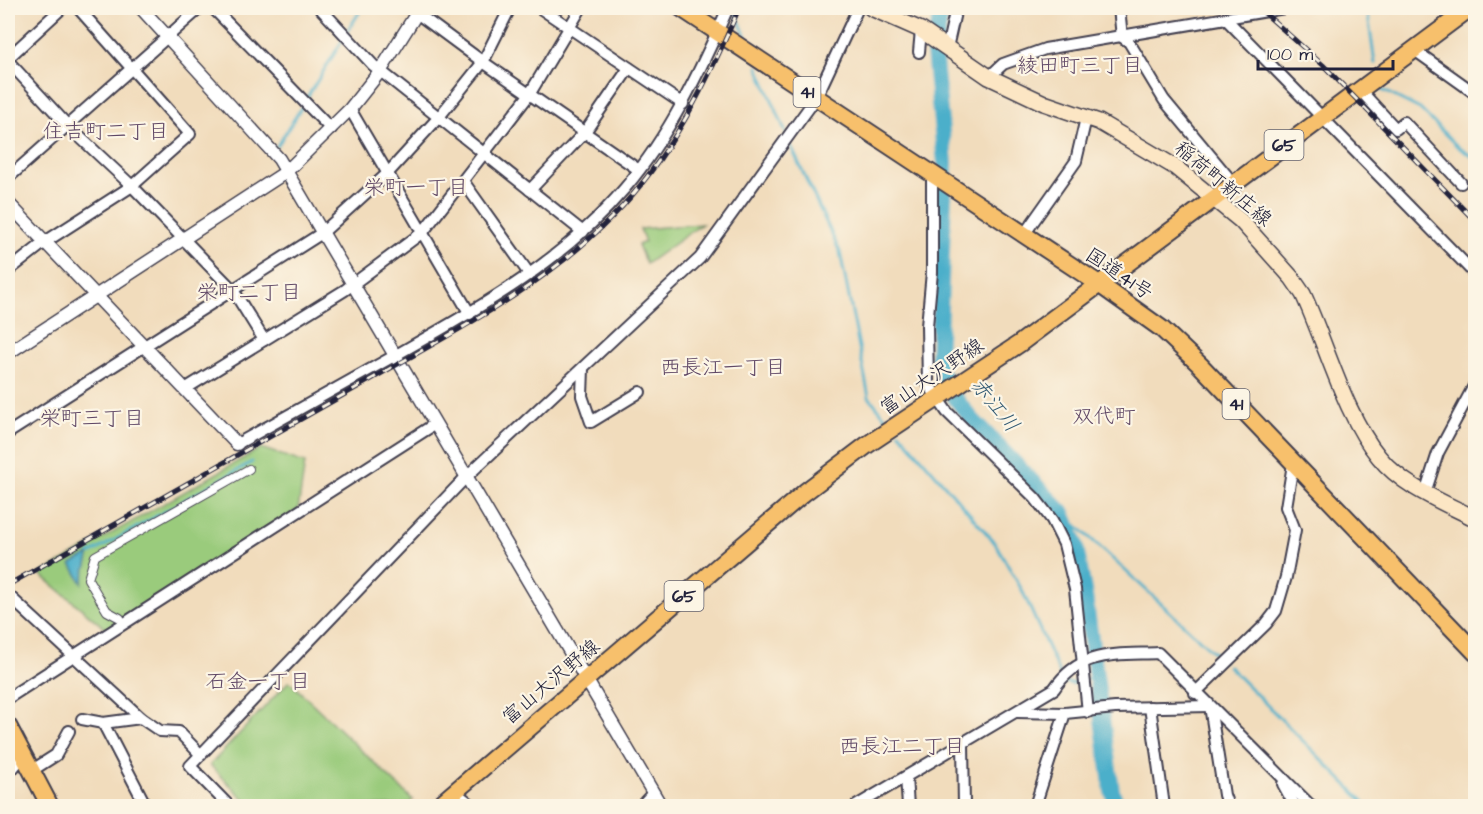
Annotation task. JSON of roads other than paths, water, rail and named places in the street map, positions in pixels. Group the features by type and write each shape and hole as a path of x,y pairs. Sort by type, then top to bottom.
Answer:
{"main road":[{"name":"国道41号","path":"681,8 1023,236 1099,284 1162,329 1200,365 1474,652"},
{"name":"稲荷町新庄線","path":"871,8 921,30 989,77 1044,103 1099,122 1129,137 1175,167 1241,221 1292,278 1316,323 1355,417 1379,458 1425,493 1476,519"},
{"name":"富山大沢野線","path":"438,807 805,492 867,445 1099,284 1413,50 1463,10"},
{"path":"8,726 50,807"}],"street":[{"path":"62,8 8,60 68,126 132,186 233,290 264,340"},
{"path":"8,271 45,242 132,186 189,134 78,8"},
{"path":"141,8 279,159 661,807"},
{"path":"8,178 200,8"},
{"path":"213,8 331,129"},
{"path":"320,8 363,56 583,232"},
{"path":"8,433 322,233 387,174 439,117 483,62 510,8"},
{"path":"540,8 683,104"},
{"path":"185,389 352,284 423,232 529,95 581,8"},
{"path":"8,203 97,294 237,444 470,314 530,275 583,232 639,170 683,104 728,8"},
{"path":"229,807 190,766 467,476 700,258 816,98 858,8"},
{"path":"947,48 956,8"},
{"path":"1119,8 1122,37 1129,42 1164,100 1233,183"},
{"path":"989,77 1003,64 1045,49 1285,8"},
{"path":"8,353 286,172 350,109 381,70 416,10 483,62 639,170"},
{"path":"1226,19 1476,275"},
{"path":"919,52 921,30"},
{"path":"1413,50 1476,94"},
{"path":"530,190 585,132 629,68"},
{"path":"1359,89 1396,129 1404,122 1461,183"},
{"path":"350,109 470,314"},
{"path":"1023,236 1076,162 1086,118"},
{"path":"933,176 932,272 927,326 928,384 946,412 1035,498 1052,519 1064,544 1072,571 1085,661 1088,712"},
{"path":"463,181 530,275"},
{"path":"583,368 582,396 591,422 640,392"},
{"path":"1425,493 1438,453 1476,382"},
{"path":"8,698 435,424"},
{"path":"1195,693 1266,624 1276,610 1286,577 1295,530 1286,507 1293,464"},
{"path":"120,618 107,611 88,579 95,556 249,469"},
{"path":"8,595 141,718 160,730 179,732 201,755"},
{"path":"856,807 1054,689 1065,673 1085,661 1114,655 1158,653 1195,693 1311,807"},
{"path":"1016,712 1065,713 1150,707 1210,706"},
{"path":"1210,706 1224,795 1228,807"},
{"path":"1150,707 1164,807"},
{"path":"1035,807 1065,713"},
{"path":"82,719 103,723 141,718"},
{"path":"103,723 146,807"},
{"path":"8,774 27,764 56,755 69,731"},
{"path":"963,743 964,807"},
{"path":"1279,776 1295,807"},
{"path":"906,777 908,807"},
{"path":"455,792 473,807"},
{"path":"641,807 653,793"}],"water":[{"path":"90,554 82,583 71,564"}],"waterway":[{"path":"347,32 362,8"},
{"path":"734,8 749,45"},
{"name":"赤江川","path":"942,8 934,51 945,163 938,367 955,398 971,418 1063,513 1075,542 1085,596 1112,791 1117,806"},
{"path":"1367,8 1375,64"},
{"path":"306,99 344,38"},
{"path":"758,67 786,133"},
{"path":"1380,89 1420,109 1458,147 1476,159"},
{"path":"277,146 303,105"},
{"path":"788,140 840,252 869,397 890,423"},
{"path":"899,432 995,543 1022,590 1061,677"},
{"path":"90,554 252,462"},
{"path":"1063,513 1223,661"},
{"path":"1228,666 1368,806"},
{"path":"1087,679 1095,677"},
{"path":"1064,682 1072,684 1081,681"}],"railway":[{"path":"8,585 500,305 559,264 613,216 652,170 701,91 739,8"},
{"path":"1259,8 1323,65 1476,222"}],"district":[{"name":"綾田町三丁目","path":"1080,65"},
{"name":"住吉町二丁目","path":"106,131"},
{"name":"栄町一丁目","path":"416,187"},
{"name":"栄町二丁目","path":"249,292"},
{"name":"西長江一丁目","path":"723,367"},
{"name":"双代町","path":"1104,416"},
{"name":"栄町三丁目","path":"92,418"},
{"name":"石金一丁目","path":"258,681"},
{"name":"西長江二丁目","path":"902,746"}]}
